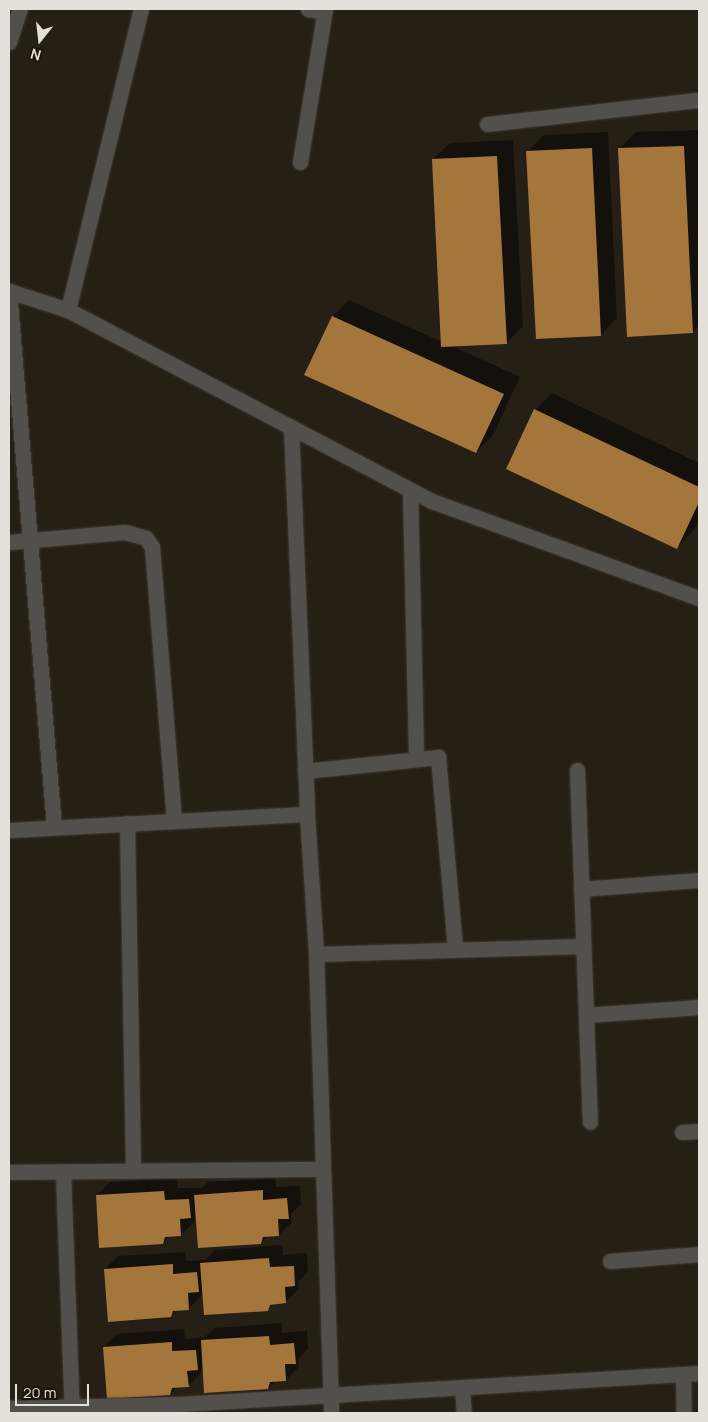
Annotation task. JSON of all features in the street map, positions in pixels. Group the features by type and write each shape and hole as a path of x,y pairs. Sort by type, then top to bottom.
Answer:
{"street":[{"path":"9,42 20,9"},
{"path":"68,310 141,9"},
{"path":"300,162 325,10 308,9"},
{"path":"487,124 699,100"},
{"path":"54,827 9,291 68,310 432,501 699,598"},
{"path":"291,427 307,814 316,954 321,1169 331,1413"},
{"path":"410,490 416,759"},
{"path":"9,542 125,532 146,538 152,547 174,821"},
{"path":"305,771 438,757 455,948"},
{"path":"577,770 590,1122"},
{"path":"9,830 307,814"},
{"path":"127,823 133,1171"},
{"path":"581,889 699,880"},
{"path":"316,954 455,948 583,946"},
{"path":"586,1015 699,1007"},
{"path":"682,1132 699,1131"},
{"path":"9,1172 321,1169"},
{"path":"63,1172 72,1410"},
{"path":"610,1261 699,1254"},
{"path":"10,1410 181,1409 330,1394 699,1373"},
{"path":"683,1374 684,1413"},
{"path":"462,1386 464,1413"}],"building":[{"path":"684,146 693,333 627,337 618,148"},
{"path":"592,148 601,336 536,339 526,151"},
{"path":"497,156 507,344 441,347 432,159"},
{"path":"332,316 504,394 476,453 304,375"},
{"path":"534,409 699,487 699,502 677,549 506,469"},
{"path":"263,1190 263,1200 287,1198 289,1219 278,1219 279,1236 263,1237 261,1244 198,1248 194,1195"},
{"path":"164,1191 165,1200 189,1199 191,1218 180,1219 181,1236 165,1237 163,1244 99,1248 96,1195"},
{"path":"269,1258 270,1267 294,1266 295,1286 285,1287 286,1303 270,1305 268,1311 204,1315 200,1263"},
{"path":"173,1264 173,1274 197,1272 199,1292 188,1293 189,1310 173,1311 171,1317 108,1322 104,1269"},
{"path":"269,1336 270,1345 294,1343 296,1364 285,1364 286,1381 270,1382 268,1389 204,1393 201,1340"},
{"path":"172,1342 172,1351 196,1350 198,1370 187,1371 189,1387 172,1388 170,1395 107,1399 103,1347"}]}
